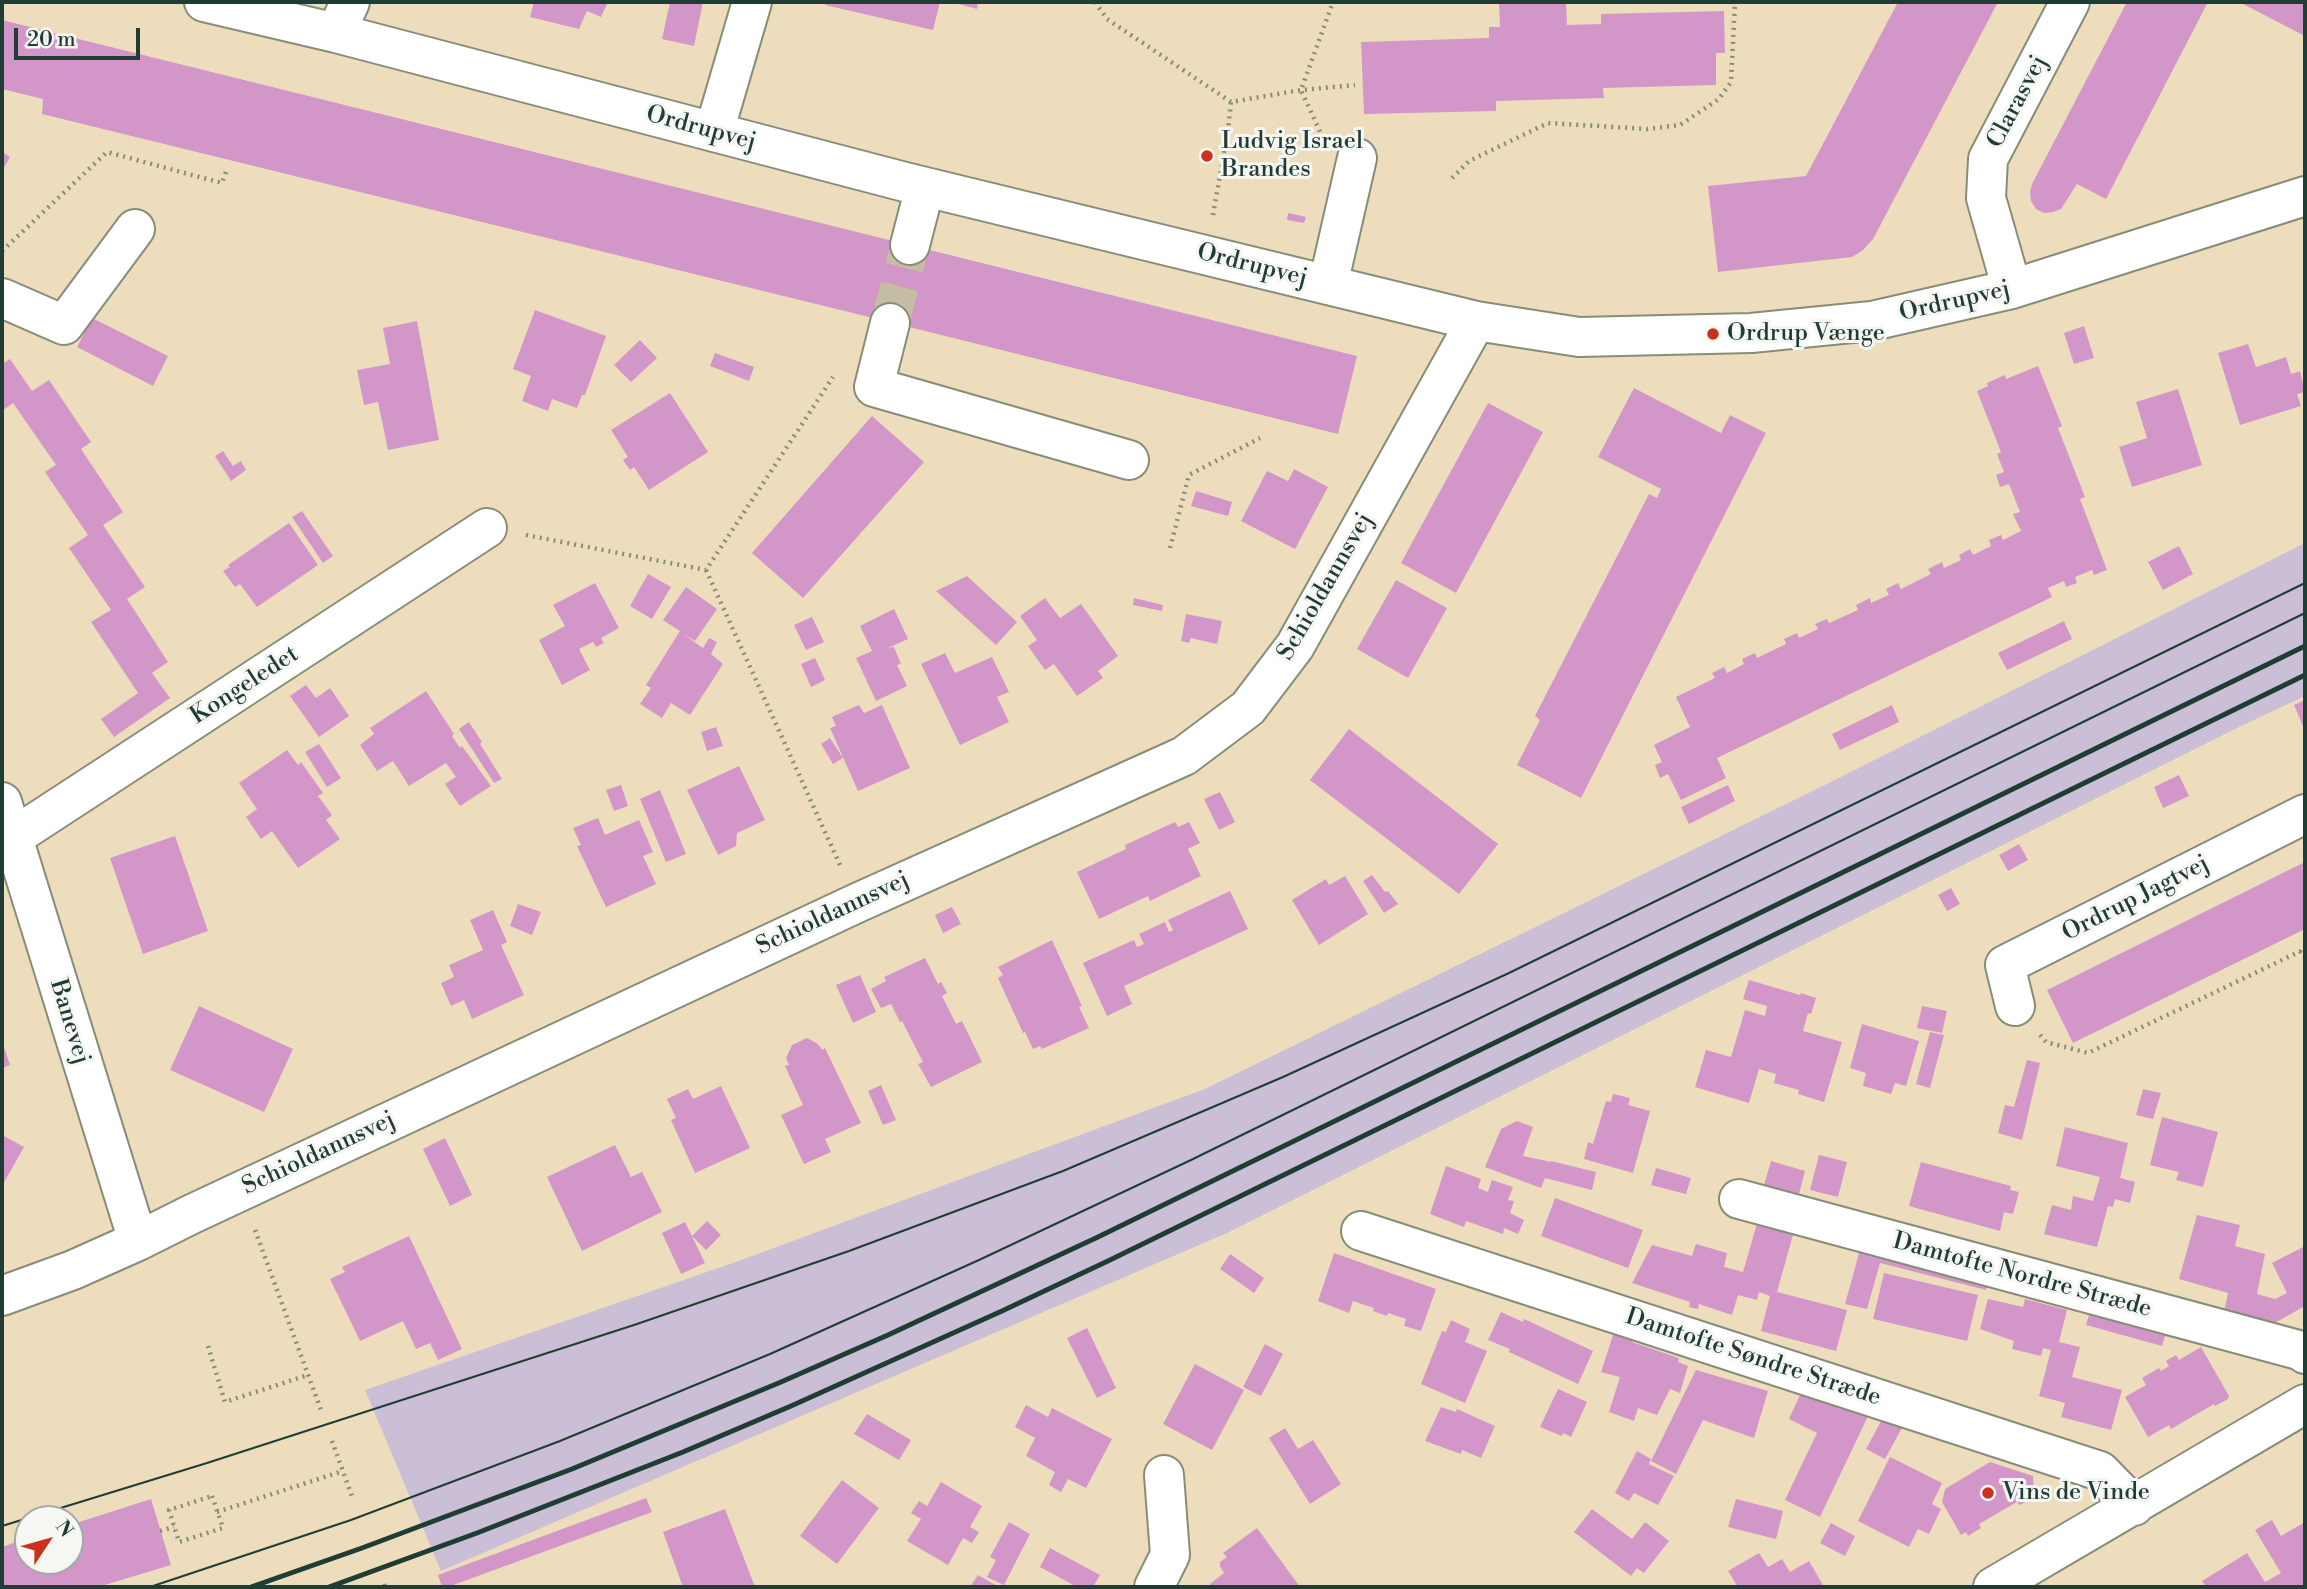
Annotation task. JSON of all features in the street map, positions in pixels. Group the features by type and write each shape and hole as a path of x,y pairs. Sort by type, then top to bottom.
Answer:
{"street":[{"name":"Ordrupvej","path":"204,2 343,18 714,132 925,187 1476,321 1579,337 1751,333 1872,321 2011,289 2305,196"},
{"path":"714,132 752,2"},
{"name":"Clarasvej","path":"2011,289 1986,198 1988,159 2070,2"},
{"path":"1328,285 1357,158"},
{"path":"910,244 925,187"},
{"path":"2,298 64,325 135,229"},
{"name":"Schioldannsvej","path":"2,1297 138,1241 857,903 1184,756 1248,708 1295,646 1476,321"},
{"path":"890,323 874,387 1129,460"},
{"name":"Kongeledet","path":"7,837 487,528"},
{"name":"Banevej","path":"2,802 7,837 138,1241"},
{"name":"Ordrup Jagtvej","path":"2015,1006 2005,965 2305,814"},
{"name":"Damtofte Nordre Stræde","path":"1739,1199 2275,1343 2305,1354"},
{"name":"Damtofte Søndre Stræde","path":"1361,1231 2100,1471 2134,1506"},
{"path":"1993,1587 2305,1404"},
{"path":"1154,1587 1170,1555 1164,1475"}],"path":[{"path":"1095,2 1107,19 1231,102 1301,90 1355,85"},
{"path":"1324,139 1301,90 1333,2"},
{"path":"1452,178 1469,161 1548,123 1647,129 1680,125 1719,99 1731,82 1735,2"},
{"path":"1205,255 1231,102"},
{"path":"2,251 107,152 222,183 228,169"},
{"path":"706,570 834,376"},
{"path":"1170,548 1189,475 1260,438"},
{"path":"487,528 706,570"},
{"path":"706,570 857,903"},
{"path":"2015,1006 2046,1042 2088,1053 2303,950 2305,958"},
{"path":"241,1191 321,1410"},
{"path":"208,1346 225,1402 308,1375"},
{"path":"332,1441 353,1499"},
{"path":"217,1512 343,1471"},
{"path":"212,1496 217,1512 223,1528 179,1542 169,1510 212,1496"},
{"path":"160,1531 174,1527"}],"shaded area":[{"path":"2305,543 2305,696 1227,1233 441,1571 365,1390 733,1263 1205,1089 1827,784"}],"building":[{"path":"534,2 608,2 601,17 587,11 579,29 530,17"},
{"path":"670,2 703,2 694,46 662,39"},
{"path":"826,2 940,2 933,30 825,5"},
{"path":"952,2 978,2 977,9"},
{"path":"1499,2 1566,2 1567,25 1601,24 1601,14 1724,11 1725,53 1716,53 1716,85 1603,88 1604,98 1496,101 1496,111 1364,114 1361,42 1489,38 1489,27 1500,27"},
{"path":"1898,2 1998,2 1873,239 1852,257 1718,272 1708,186 1806,176"},
{"path":"2127,2 2208,2 2106,199 2077,184 2061,209 2044,213 2036,209 2031,201 2032,184"},
{"path":"2239,2 2305,2 2305,36"},
{"path":"2,20 1357,356 1338,434 42,114 43,99 2,89"},
{"path":"2,152 10,157 2,171"},
{"path":"1288,213 1306,217 1304,223 1287,220"},
{"path":"535,310 606,336 585,395 582,395 577,408 552,399 548,411 522,401 531,376 513,369"},
{"path":"92,318 168,356 153,386 77,347"},
{"path":"417,321 439,440 388,450 378,402 364,405 357,370 390,364 383,328"},
{"path":"2084,326 2094,358 2074,364 2064,333"},
{"path":"640,340 657,358 631,382 614,365"},
{"path":"2248,344 2256,367 2286,357 2291,374 2300,371 2305,392 2297,394 2301,406 2240,425 2218,353"},
{"path":"715,353 754,367 749,381 710,366"},
{"path":"10,359 32,391 49,380 91,442 81,449 123,512 103,525 145,587 127,599 168,662 152,673 170,698 114,737 101,719 138,693 91,622 111,610 69,548 88,535 45,472 56,465 13,403 2,411 2,364"},
{"path":"2038,366 2062,426 2058,428 2085,497 2080,499 2107,570 2094,575 2092,570 2075,577 2077,583 2066,587 2064,581 2048,588 2052,597 1717,758 1726,778 1681,800 1668,774 1660,778 1655,765 1662,762 1654,745 1690,727 1676,697 1715,678 1712,673 1724,667 1727,673 1744,664 1742,659 1755,653 1757,658 1786,644 1784,639 1797,633 1799,638 1818,629 1815,624 1827,619 1829,623 1858,610 1856,605 1870,598 1871,603 1889,595 1886,589 1898,583 1901,589 1931,574 1928,569 1942,562 1944,568 1961,560 1959,555 1970,549 1973,555 1991,546 1989,540 2001,535 2003,540 2021,531 2013,514 2020,512 2009,484 2000,487 1996,475 2004,472 1997,454 2001,452 1977,391 2005,375 2006,379"},
{"path":"1634,388 1721,433 1730,415 1766,433 1581,798 1517,765 1540,720 1535,716 1649,494 1657,498 1661,489 1598,457"},
{"path":"2178,389 2202,465 2132,487 2119,447 2147,438 2136,402"},
{"path":"670,393 708,452 649,490 634,467 630,470 623,460 628,457 611,430"},
{"path":"1488,403 1543,432 1456,593 1401,563"},
{"path":"872,416 924,462 803,598 752,553"},
{"path":"223,451 233,466 241,461 246,470 231,481 215,456"},
{"path":"1294,469 1328,487 1295,549 1241,521 1267,471 1288,481"},
{"path":"1196,491 1232,502 1228,516 1191,506"},
{"path":"302,511 333,556 323,563 292,517"},
{"path":"289,523 318,565 257,607 240,584 235,587 223,571"},
{"path":"2179,546 2193,574 2163,590 2148,562"},
{"path":"648,574 671,587 652,619 630,606"},
{"path":"967,576 1017,622 996,645 936,591"},
{"path":"1396,580 1447,608 1408,678 1357,649"},
{"path":"595,583 619,628 601,638 604,643 596,647 593,642 579,649 590,670 562,685 539,640 565,626 553,605"},
{"path":"686,587 717,609 695,641 683,634 703,648 709,638 717,642 711,654 723,664 690,715 671,703 662,718 640,704 651,688 646,685 680,631 663,620"},
{"path":"1045,598 1060,618 1081,604 1118,656 1098,671 1103,678 1077,696 1054,664 1045,670 1028,646 1037,640 1020,616"},
{"path":"1134,598 1163,605 1162,611 1133,605"},
{"path":"894,609 908,639 888,648 894,647 901,664 897,665 907,686 876,701 856,658 872,651 860,626"},
{"path":"1186,614 1222,621 1217,644 1191,638 1189,643 1181,641"},
{"path":"812,617 824,642 806,650 794,625"},
{"path":"2064,621 2072,639 2007,670 1998,653"},
{"path":"945,653 955,673 992,657 1009,692 997,697 1009,722 960,745 921,664"},
{"path":"815,658 825,680 811,687 801,664"},
{"path":"306,685 316,698 330,688 349,716 319,737 290,696"},
{"path":"426,691 460,748 462,746 491,786 460,806 445,784 456,777 446,763 409,786 393,761 377,771 360,745 374,734 370,728"},
{"path":"2305,700 2305,725 2303,726 2294,705"},
{"path":"859,705 864,713 882,705 910,768 858,791 830,728 836,726 832,717"},
{"path":"1892,705 1899,722 1840,750 1832,734"},
{"path":"469,722 502,779 494,783 459,729"},
{"path":"716,727 723,746 707,751 701,732"},
{"path":"1349,729 1498,844 1459,894 1310,780"},
{"path":"830,738 843,758 833,764 821,744"},
{"path":"319,744 341,778 327,787 305,752"},
{"path":"287,750 298,765 301,762 323,793 318,796 332,815 326,820 340,839 298,868 272,831 261,839 246,817 257,809 239,783"},
{"path":"739,766 765,820 737,833 736,846 718,855 687,790"},
{"path":"2179,775 2189,796 2163,808 2154,787"},
{"path":"621,785 628,806 614,811 606,790"},
{"path":"1728,785 1735,801 1689,824 1681,807"},
{"path":"660,790 686,854 666,862 640,799"},
{"path":"1220,792 1235,822 1219,830 1204,799"},
{"path":"598,818 605,835 639,820 653,852 643,856 656,884 606,907 577,846 581,845 573,828"},
{"path":"1175,822 1178,827 1189,822 1200,843 1188,849 1201,876 1150,901 1148,896 1099,919 1077,872 1126,849 1125,845"},
{"path":"175,836 208,931 143,954 110,858"},
{"path":"2019,844 2028,860 2008,871 1999,855"},
{"path":"2305,862 2305,929 2073,1043 2047,990"},
{"path":"1372,875 1398,904 1384,913 1363,881"},
{"path":"1345,876 1368,914 1319,945 1292,900 1326,879 1329,885"},
{"path":"1951,888 1960,904 1947,911 1938,895"},
{"path":"1230,891 1248,929 1124,986 1132,1004 1107,1016 1083,963 1134,940 1137,947 1144,944 1139,934 1165,922 1169,932 1173,930 1168,920"},
{"path":"518,904 541,912 532,935 510,926"},
{"path":"952,907 961,924 943,933 935,915"},
{"path":"493,910 507,942 501,945 524,995 472,1019 464,1000 451,1006 441,983 454,977 449,965 483,950 470,920"},
{"path":"1052,940 1089,1028 1042,1049 1040,1046 1033,1049 998,978 1003,975 998,967"},
{"path":"925,958 938,984 941,982 947,993 942,996 956,1024 962,1021 982,1062 931,1087 918,1064 923,1062 902,1021 900,1022 891,1004 881,1008 871,989 886,981 884,977"},
{"path":"860,975 876,1012 853,1023 836,985"},
{"path":"1749,980 1816,998 1803,1031 1842,1042 1824,1102 1798,1094 1799,1090 1774,1083 1776,1074 1759,1069 1749,1103 1695,1087 1706,1050 1731,1057 1745,1010 1765,1016 1767,1006 1743,999"},
{"path":"199,1006 293,1049 264,1112 170,1070"},
{"path":"1922,1006 1947,1011 1942,1033 1917,1028"},
{"path":"1862,1024 1919,1041 1906,1086 1895,1083 1891,1094 1863,1086 1866,1073 1850,1068"},
{"path":"1930,1032 1944,1035 1930,1088 1916,1084"},
{"path":"807,1038 818,1044 822,1050 825,1048 861,1123 825,1139 831,1152 804,1164 781,1115 803,1105 785,1066 789,1065 786,1058 792,1045"},
{"path":"2,1041 10,1065 2,1068"},
{"path":"2027,1060 2040,1063 2022,1140 1998,1133 2005,1105 2014,1107"},
{"path":"881,1085 896,1120 883,1125 868,1091"},
{"path":"721,1086 750,1148 695,1173 671,1120 676,1118 667,1099 688,1089 693,1099"},
{"path":"2143,1089 2161,1093 2153,1119 2136,1115"},
{"path":"1613,1094 1630,1098 1628,1105 1650,1111 1633,1173 1584,1159 1588,1142 1593,1144 1606,1101 1611,1102"},
{"path":"2162,1117 2218,1132 2203,1187 2176,1180 2179,1172 2150,1165"},
{"path":"1517,1121 1533,1127 1523,1156 1596,1172 1592,1190 1545,1178 1541,1188 1485,1167 1501,1129"},
{"path":"2065,1127 2128,1143 2120,1178 2135,1182 2130,1203 2115,1199 2113,1207 2108,1206 2097,1247 2044,1234 2052,1205 2071,1210 2073,1196 2093,1201 2100,1177 2056,1166"},
{"path":"2,1135 24,1147 2,1186"},
{"path":"445,1138 472,1195 450,1206 423,1149"},
{"path":"615,1145 631,1177 642,1172 662,1212 582,1251 547,1177"},
{"path":"1819,1155 1847,1162 1838,1197 1810,1190"},
{"path":"1771,1161 1805,1171 1799,1194 1764,1185"},
{"path":"1921,1162 2011,1186 2010,1190 2019,1192 2013,1214 2004,1212 2000,1231 1909,1206"},
{"path":"1446,1166 1481,1179 1478,1188 1488,1192 1492,1180 1513,1187 1508,1200 1514,1201 1510,1213 1524,1220 1518,1234 1504,1228 1503,1234 1466,1221 1464,1227 1430,1214"},
{"path":"1656,1168 1691,1178 1686,1194 1651,1185"},
{"path":"1555,1198 1643,1230 1628,1268 1541,1236"},
{"path":"1760,1213 1796,1224 1777,1292 1847,1310 1836,1351 1761,1331 1770,1296 1759,1292 1757,1300 1738,1295 1732,1315 1699,1304 1698,1309 1689,1307 1690,1302 1632,1283 1652,1245 1692,1256 1696,1244 1727,1253 1724,1267 1743,1272"},
{"path":"2197,1215 2240,1225 2235,1246 2265,1254 2257,1294 2275,1299 2287,1293 2272,1263 2305,1246 2305,1306 2271,1325 2224,1312 2228,1293 2179,1279"},
{"path":"707,1221 721,1235 706,1250 692,1236"},
{"path":"685,1222 705,1263 681,1274 662,1233"},
{"path":"409,1236 462,1349 438,1360 430,1343 416,1349 403,1321 360,1341 330,1279 345,1272 342,1267"},
{"path":"1863,1239 1991,1274 1986,1290 1880,1263 1867,1309 1845,1304"},
{"path":"1334,1253 1436,1289 1421,1331 1404,1326 1406,1319 1388,1313 1387,1316 1353,1301 1349,1313 1318,1301"},
{"path":"1230,1254 1264,1278 1254,1293 1220,1269"},
{"path":"1884,1273 1978,1295 1967,1341 1873,1319"},
{"path":"2080,1296 2235,1338 2231,1353 2165,1336 2162,1346 2086,1325 2089,1315 2076,1311"},
{"path":"1988,1299 2023,1307 2025,1299 2067,1310 2059,1342 2080,1347 2072,1377 2122,1390 2111,1430 2061,1417 2065,1403 2039,1396 2051,1350 2043,1348 2041,1356 2012,1349 2014,1341 1980,1329"},
{"path":"1501,1312 1523,1322 1524,1319 1593,1351 1578,1384 1488,1340"},
{"path":"1451,1320 1470,1329 1465,1342 1487,1351 1465,1403 1421,1384 1442,1331 1446,1332"},
{"path":"1087,1328 1116,1388 1097,1398 1067,1338"},
{"path":"1615,1329 1634,1335 1632,1342 1679,1358 1678,1362 1688,1366 1680,1393 1670,1389 1657,1415 1638,1408 1634,1421 1609,1412 1620,1377 1601,1372"},
{"path":"1265,1344 1283,1354 1261,1396 1243,1387"},
{"path":"2201,1347 2229,1396 2228,1399 2171,1429 2169,1425 2148,1437 2125,1397 2146,1385 2142,1378 2159,1368 2161,1371 2169,1366 2166,1361 2176,1355 2179,1360"},
{"path":"1195,1364 1244,1390 1212,1450 1163,1424"},
{"path":"1696,1370 1768,1391 1754,1438 1703,1420 1676,1474 1651,1461"},
{"path":"1805,1384 1869,1414 1820,1517 1785,1500 1817,1433 1789,1419"},
{"path":"1558,1389 1587,1402 1571,1437 1540,1427"},
{"path":"1026,1405 1048,1417 1052,1408 1112,1439 1086,1488 1068,1479 1061,1492 1049,1485 1055,1472 1026,1456 1035,1438 1015,1427"},
{"path":"1441,1407 1456,1412 1457,1409 1495,1426 1481,1458 1462,1450 1461,1454 1425,1441"},
{"path":"867,1414 911,1440 899,1460 854,1434"},
{"path":"1885,1414 1904,1424 1885,1459 1866,1449"},
{"path":"1285,1428 1298,1449 1313,1440 1341,1484 1310,1504 1269,1438"},
{"path":"1637,1451 1651,1459 1649,1464 1674,1476 1658,1505 1634,1493 1629,1501 1615,1493"},
{"path":"1890,1457 1942,1483 1932,1504 1941,1509 1929,1534 1918,1529 1909,1547 1858,1521"},
{"path":"1990,1462 2033,1476 2034,1492 2030,1494 2032,1498 2020,1505 2017,1502 1979,1524 1981,1528 1968,1536 1966,1532 1961,1535 1942,1502 1945,1489"},
{"path":"842,1480 879,1508 837,1564 800,1536"},
{"path":"941,1482 982,1506 970,1527 979,1532 972,1543 963,1538 948,1565 907,1541 921,1519 911,1513 919,1501 927,1506"},
{"path":"646,1498 652,1512 442,1587 438,1575"},
{"path":"151,1499 171,1565 98,1587 2,1587 2,1547 14,1543 14,1575 84,1575 84,1521"},
{"path":"1736,1499 1783,1511 1776,1539 1728,1527"},
{"path":"725,1509 755,1587 683,1587 663,1532"},
{"path":"1592,1509 1632,1539 1645,1522 1669,1541 1644,1573 1637,1568 1631,1576 1574,1532"},
{"path":"2272,1520 2281,1536 2305,1522 2305,1587 2206,1587 2202,1581 2247,1553 2265,1582 2281,1573 2255,1530"},
{"path":"1009,1522 1030,1534 1004,1585 987,1577 996,1560 990,1557"},
{"path":"1831,1523 1855,1536 1845,1556 1820,1543"},
{"path":"1257,1528 1300,1587 1212,1587 1210,1584 1224,1573 1220,1562 1227,1557 1223,1553"},
{"path":"1050,1548 1100,1575 1093,1587 1077,1587 1040,1567"},
{"path":"1759,1553 1768,1567 1782,1559 1790,1572 1809,1561 1824,1587 1738,1587 1728,1571"},
{"path":"978,1575 999,1587 970,1587"}],"tunnel":[{"path":"890,323 910,245"}],"tram line":[{"path":"2,1526 634,1325 849,1251 1063,1171 1283,1077 1509,973 2305,583"},
{"path":"150,1587 351,1520 560,1441 770,1354 979,1260 1191,1160 2305,613"}],"railway":[{"path":"251,1587 572,1469 888,1335 1098,1237 2305,646"},
{"path":"329,1587 477,1533 683,1452 1002,1311 2305,675"}],"place":[{"name":"Ludvig Israel Brandes","path":"1207,156"},
{"name":"Ordrup Vænge","path":"1713,334"},
{"name":"Vins de Vinde","path":"1988,1493"}]}
